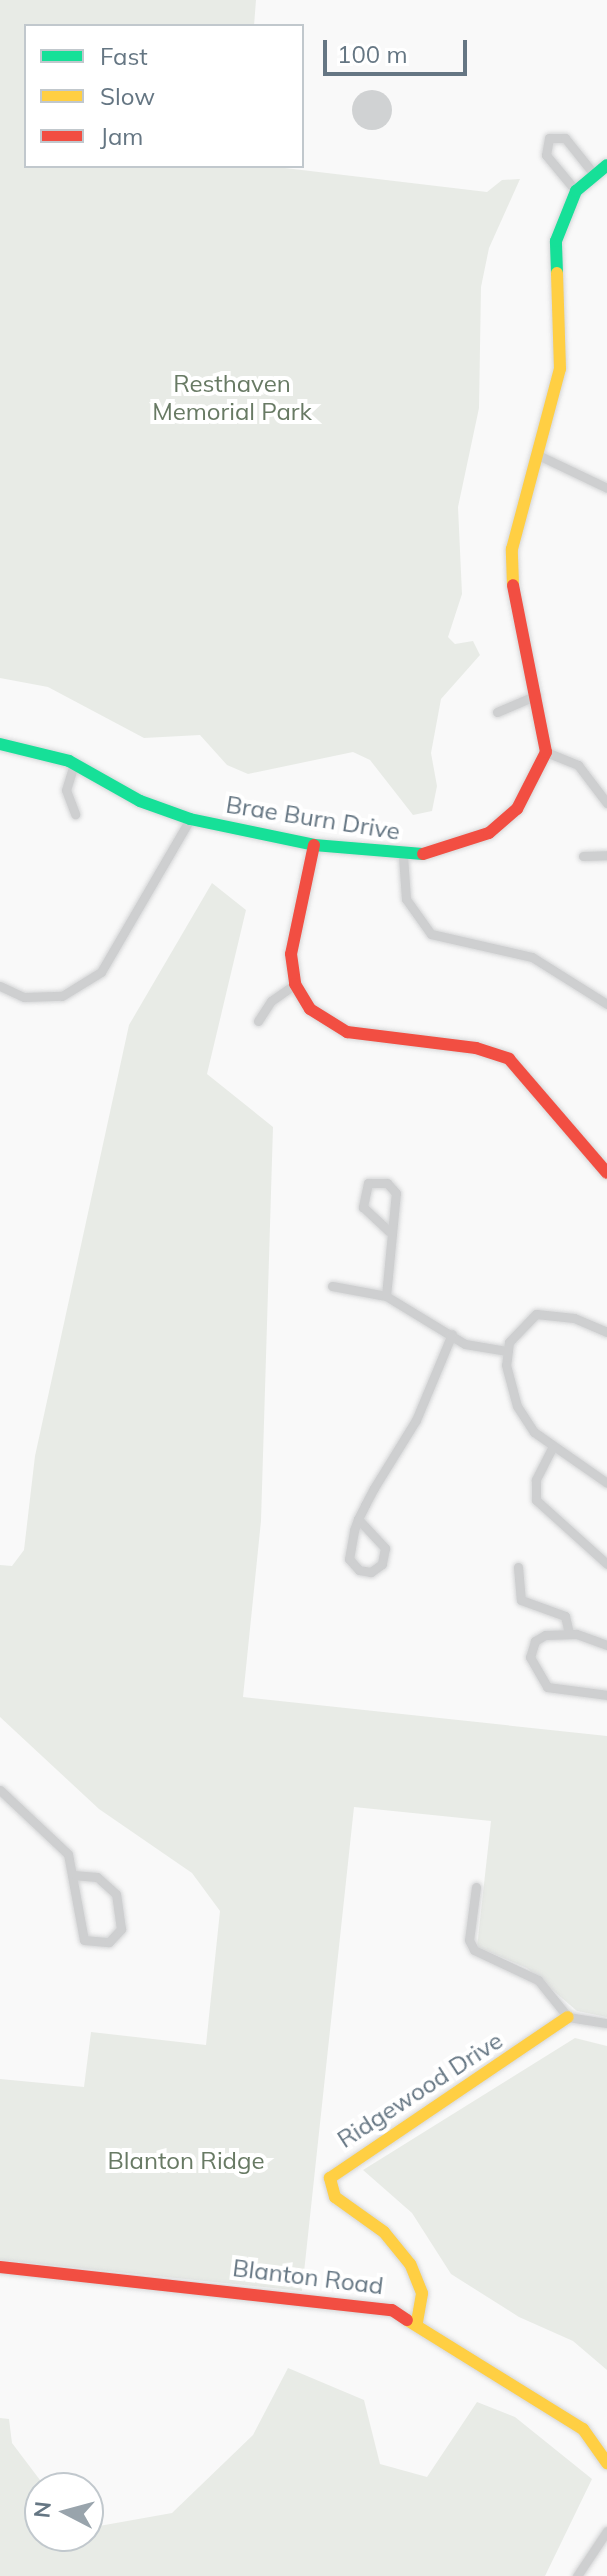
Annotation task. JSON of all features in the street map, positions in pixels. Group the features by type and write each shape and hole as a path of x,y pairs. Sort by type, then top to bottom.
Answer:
{"street":[{"path":"576,191 546,155 549,138 565,138 593,173"},
{"path":"607,165 593,173 576,191 556,241 560,369 540,456 520,502 510,577 537,695 546,752 578,765 607,803"},
{"path":"540,456 607,488"},
{"path":"497,712 537,695"},
{"name":"Brae Burn Drive","path":"0,744 74,764 140,801 190,819 314,845 403,856 443,851 489,833 517,809 546,752"},
{"path":"74,764 66,790 75,814"},
{"path":"0,986 24,997 62,996 101,972 190,819"},
{"path":"314,845 291,954 295,984 310,1009 336,1028 476,1048 518,1064 607,1173"},
{"path":"583,856 607,855"},
{"path":"403,856 406,899 431,934 532,957 562,970 607,1004"},
{"path":"258,1021 271,1001 295,984"},
{"path":"386,1296 393,1257 389,1231 396,1193 387,1183 368,1183 363,1207 389,1231"},
{"path":"332,1286 386,1296 465,1344 507,1351"},
{"path":"607,1332 542,1312 517,1328 507,1351 517,1406 552,1448 607,1483"},
{"path":"358,1519 385,1548 382,1564 371,1572 359,1570 349,1559 358,1519 416,1420 452,1334"},
{"path":"552,1448 536,1480 536,1500 607,1564"},
{"path":"518,1567 521,1600 565,1616 569,1634"},
{"path":"607,1645 569,1634 537,1638 530,1657 536,1678 557,1690 607,1695"},
{"path":"0,1790 55,1839 76,1875 78,1930 92,1944 109,1942 121,1929 116,1894 97,1877 76,1875"},
{"path":"476,1887 471,1946 538,1980 568,2017 607,2023"},
{"name":"Ridgewood Drive","path":"417,2322 422,2293 410,2264 384,2232 335,2197 330,2178 568,2017"},
{"name":"Blanton Road","path":"0,2267 367,2305 417,2322 583,2429 607,2463"},
{"path":"577,2576 607,2531"}],"green space":[{"name":"Resthaven Memorial Park","path":"0,0 256,0 254,24 24,24 24,168 285,168 487,192 502,180 520,179 489,248 481,287 479,408 458,507 462,594 448,637 455,644 473,641 480,655 441,699 431,753 437,786 432,811 413,815 370,760 353,752 248,774 227,765 200,735 144,738 48,687 0,678"},
{"name":"Blanton Ridge","path":"212,883 246,910 207,1074 273,1127 261,1521 243,1697 607,1736 607,2017 577,2011 527,1968 477,1947 491,1821 354,1807 302,2291 0,2260 0,2079 84,2087 91,2032 206,2045 220,1911 192,1873 99,1809 0,1717 0,1565 12,1566 24,1550 35,1456 129,1025"},
{"path":"575,2038 607,2046 607,2370 573,2341 519,2317 451,2274 412,2213 363,2170"},
{"path":"288,2368 364,2400 380,2464 427,2477 477,2402 515,2417 592,2479 545,2576 0,2576 0,2418 9,2419 12,2443 34,2472 24,2472 24,2552 104,2552 104,2525 172,2513 253,2435"}],"building":[{"path":"372,90 386,96 392,110 386,124 372,130 358,124 352,110 358,96"}],"traffic: fast":[{"path":"557,273 556,241 576,191 607,165"},
{"path":"0,744 69,761 140,801 190,819 314,845 423,854"}],"traffic: slow":[{"path":"513,585 512,549 560,369 557,273"},
{"path":"417,2322 422,2293 410,2264 384,2232 335,2197 330,2178 568,2017"},
{"path":"407,2320 583,2429 607,2463"}],"traffic: jam":[{"path":"423,854 489,833 517,809 546,752 513,585"},
{"path":"314,845 291,954 295,984 310,1009 347,1032 476,1048 509,1059 607,1173"},
{"path":"0,2267 392,2310 407,2320"}]}
